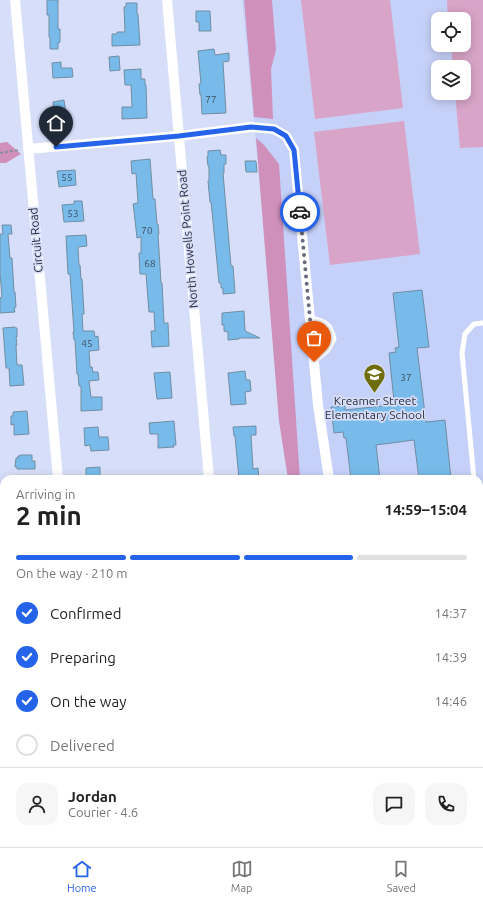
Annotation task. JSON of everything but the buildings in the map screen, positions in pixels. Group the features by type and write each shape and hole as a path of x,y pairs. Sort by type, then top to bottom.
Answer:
{"street":[{"name":"Circuit Road","path":"15,0 58,475"},
{"name":"North Howells Point Road","path":"166,0 209,475"},
{"path":"28,149 179,136 251,127 274,129 286,136 294,150 318,405 328,475"}],"lane":[{"path":"310,318 325,322 332,330 334,339 328,350 314,362"},
{"path":"474,475 462,353 465,334 474,324 483,322"}],"path":[{"path":"0,153 28,149"}],"shaded area":[{"path":"242,0 483,0 483,475 292,475 271,298"},
{"path":"244,0 272,0 276,50 271,69 273,119 254,117"},
{"path":"301,0 390,0 403,108 315,119"},
{"path":"447,0 483,0 483,147 460,148 456,100 471,100 471,60 452,60 452,52 471,52 471,12 448,12"},
{"path":"404,121 420,254 330,265 314,132"},
{"path":"256,138 264,145 279,164 300,475 287,475 279,421"},
{"path":"7,142 21,154 6,163 0,163 0,143"}],"way so far":[{"path":"300,212 314,362"}],"place":[{"name":"Kreamer Street Elementary School","path":"375,394"}],"route":[{"path":"56,147 179,136 251,127 274,129 286,136 294,150 300,212"}]}
